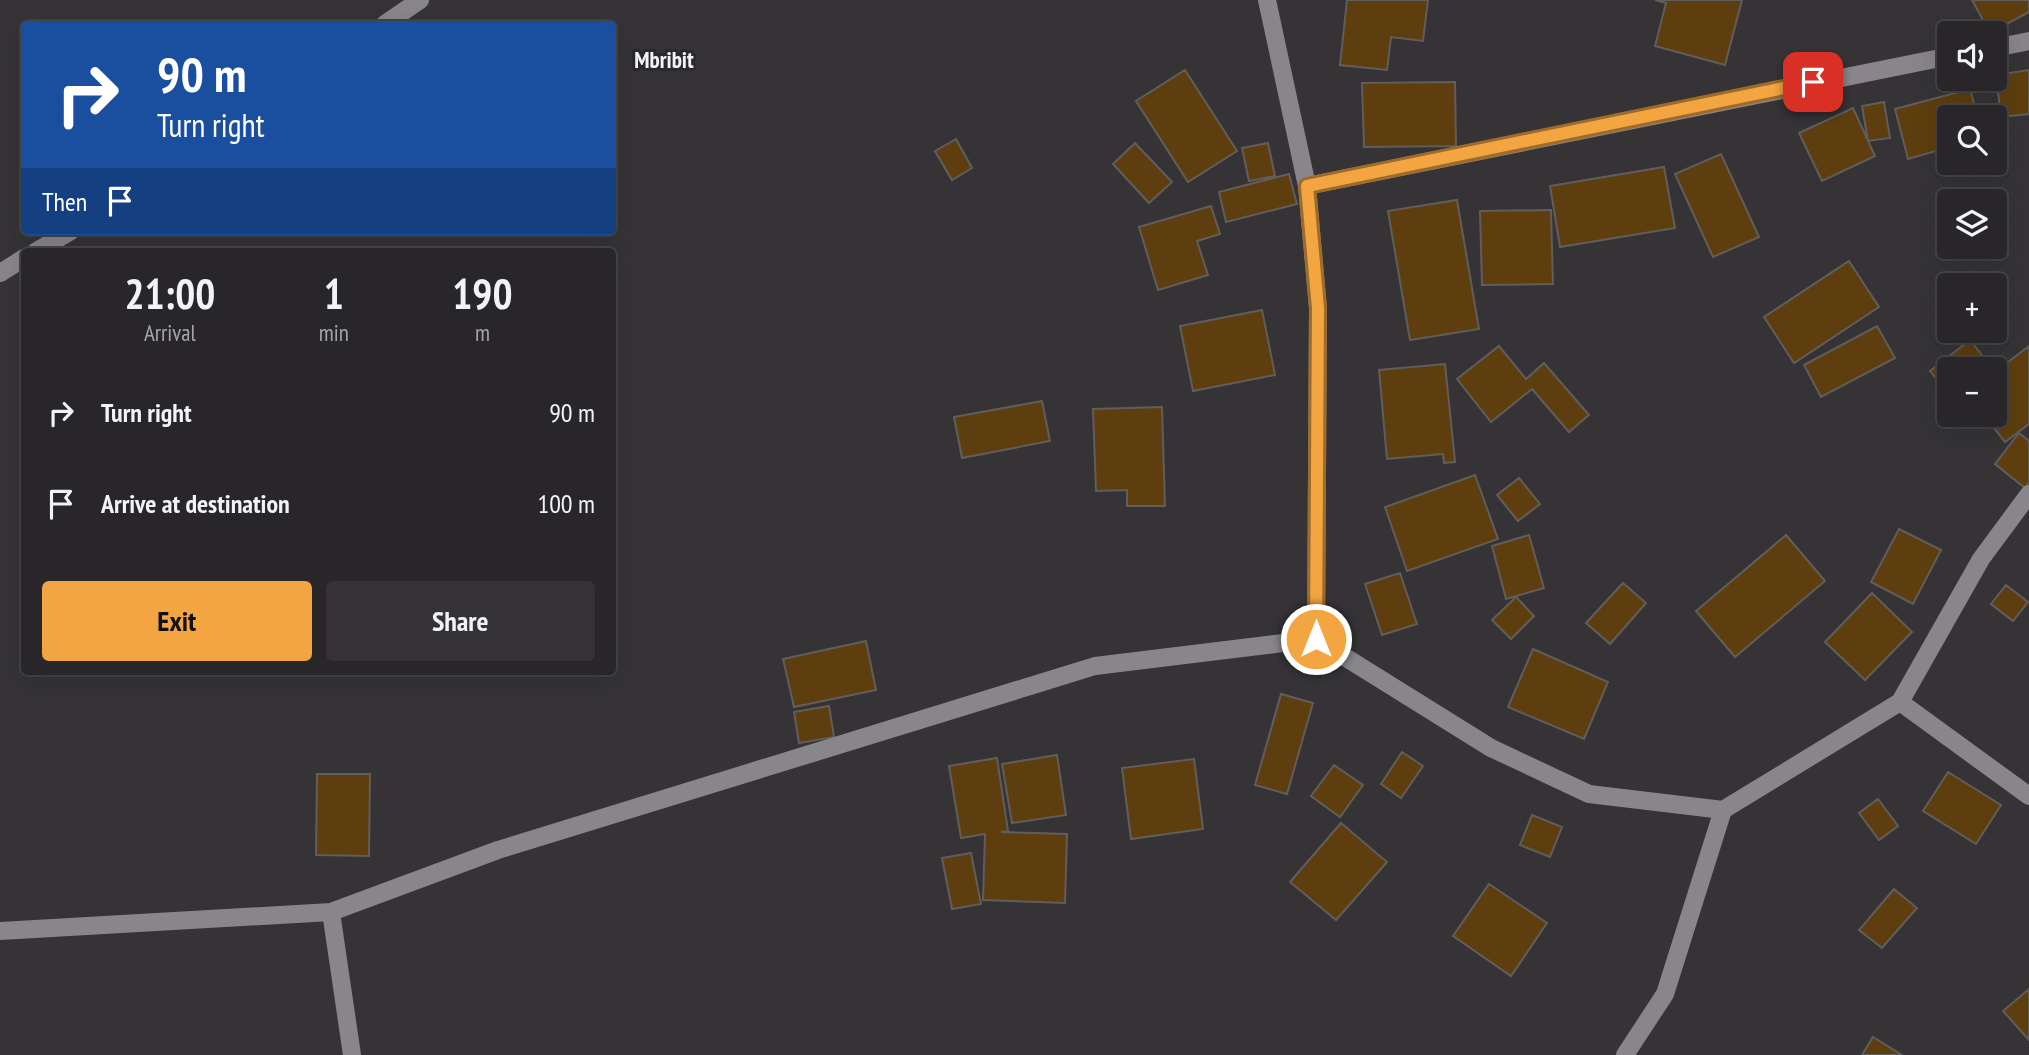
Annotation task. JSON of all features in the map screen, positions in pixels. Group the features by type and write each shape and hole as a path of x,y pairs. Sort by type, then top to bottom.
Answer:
{"street":[{"path":"389,21 420,0"},
{"path":"1267,0 1307,186 1318,308 1316,639"},
{"path":"2007,46 2029,41"},
{"path":"1307,186 1937,59"},
{"path":"42,248 64,235"},
{"path":"0,272 21,260"},
{"path":"0,932 331,912 498,850 1095,666 1316,639 1491,748 1588,794 1723,810 1900,702 1981,559 2029,494"},
{"path":"1900,702 2029,796"},
{"path":"1625,1055 1665,994 1723,810"},
{"path":"331,912 352,1055"}],"building":[{"path":"1347,0 1428,0 1423,41 1391,37 1387,70 1340,65"},
{"path":"1655,0 1742,0 1725,65 1655,46 1666,3"},
{"path":"1972,0 2029,0 2029,12 2007,24 2007,21 1983,21"},
{"path":"1185,70 1237,151 1188,182 1136,101"},
{"path":"2029,70 2029,114 2007,116 2007,105 2000,105 1998,91 2007,91 2007,73"},
{"path":"1455,82 1456,146 1364,147 1362,83"},
{"path":"1962,91 1971,91 1975,105 1937,105 1937,151 1908,159 1895,109"},
{"path":"1884,102 1890,138 1868,141 1862,106"},
{"path":"1853,108 1875,156 1822,181 1799,133"},
{"path":"956,139 972,168 952,180 935,151"},
{"path":"1135,143 1172,182 1149,203 1113,164"},
{"path":"1268,143 1275,176 1249,181 1242,148"},
{"path":"1721,154 1759,237 1713,257 1675,174"},
{"path":"1664,167 1675,228 1560,247 1550,186"},
{"path":"1289,174 1297,204 1226,222 1219,192"},
{"path":"1457,200 1479,329 1410,340 1388,211"},
{"path":"1211,206 1220,234 1197,241 1208,275 1158,290 1139,227"},
{"path":"1551,210 1553,284 1482,285 1480,211"},
{"path":"1849,261 1879,307 1794,363 1764,317"},
{"path":"1262,310 1275,375 1193,391 1180,326"},
{"path":"1877,326 1895,358 1821,397 1804,365"},
{"path":"1966,343 1972,343 1983,357 1948,357"},
{"path":"1499,346 1526,379 1544,363 1589,415 1569,432 1532,389 1491,422 1457,379"},
{"path":"2029,346 2029,424 2005,442 1993,427 2007,427 2007,363"},
{"path":"1445,364 1455,462 1444,463 1443,454 1387,459 1379,370"},
{"path":"1937,366 1937,380 1930,371"},
{"path":"1042,401 1050,441 962,458 954,417"},
{"path":"1162,407 1165,506 1127,506 1127,490 1096,491 1093,409"},
{"path":"2019,433 2029,441 2029,482 2025,488 1995,464"},
{"path":"1475,475 1498,539 1407,571 1385,507"},
{"path":"1519,478 1540,504 1518,521 1497,495"},
{"path":"1899,529 1941,550 1913,604 1871,582"},
{"path":"1529,535 1544,588 1506,599 1492,546"},
{"path":"1786,535 1825,581 1735,657 1696,611"},
{"path":"1400,573 1417,624 1382,635 1365,584"},
{"path":"1623,583 1646,603 1610,644 1586,623"},
{"path":"2006,585 2028,602 2013,621 1991,604"},
{"path":"1872,593 1912,632 1865,680 1825,642"},
{"path":"1516,597 1534,616 1511,639 1492,620"},
{"path":"866,641 876,690 794,707 783,659"},
{"path":"1533,649 1608,682 1584,739 1508,707"},
{"path":"1281,694 1313,703 1287,794 1255,785"},
{"path":"829,706 834,737 799,743 794,712"},
{"path":"1402,752 1423,766 1401,798 1381,784"},
{"path":"1057,755 1066,815 1012,823 1002,764"},
{"path":"997,758 1008,831 1001,832 1067,834 1065,903 983,900 985,834 961,838 949,766"},
{"path":"1194,759 1203,829 1131,839 1122,768"},
{"path":"1334,765 1363,785 1340,817 1311,796"},
{"path":"1948,772 2001,805 1976,844 1923,811"},
{"path":"317,774 370,774 369,856 316,855"},
{"path":"1878,799 1898,826 1879,840 1859,813"},
{"path":"1532,815 1562,827 1550,857 1520,845"},
{"path":"1341,823 1387,862 1336,920 1290,882"},
{"path":"971,853 981,904 952,909 942,858"},
{"path":"1489,884 1547,923 1511,976 1453,936"},
{"path":"1894,889 1917,908 1882,948 1859,930"},
{"path":"2029,989 2029,1040 2003,1011"},
{"path":"1873,1037 1902,1055 1862,1055"}],"district":[{"name":"Mbribit","path":"664,60"}],"route":[{"path":"1316,639 1318,308 1307,186 1813,82"}]}
